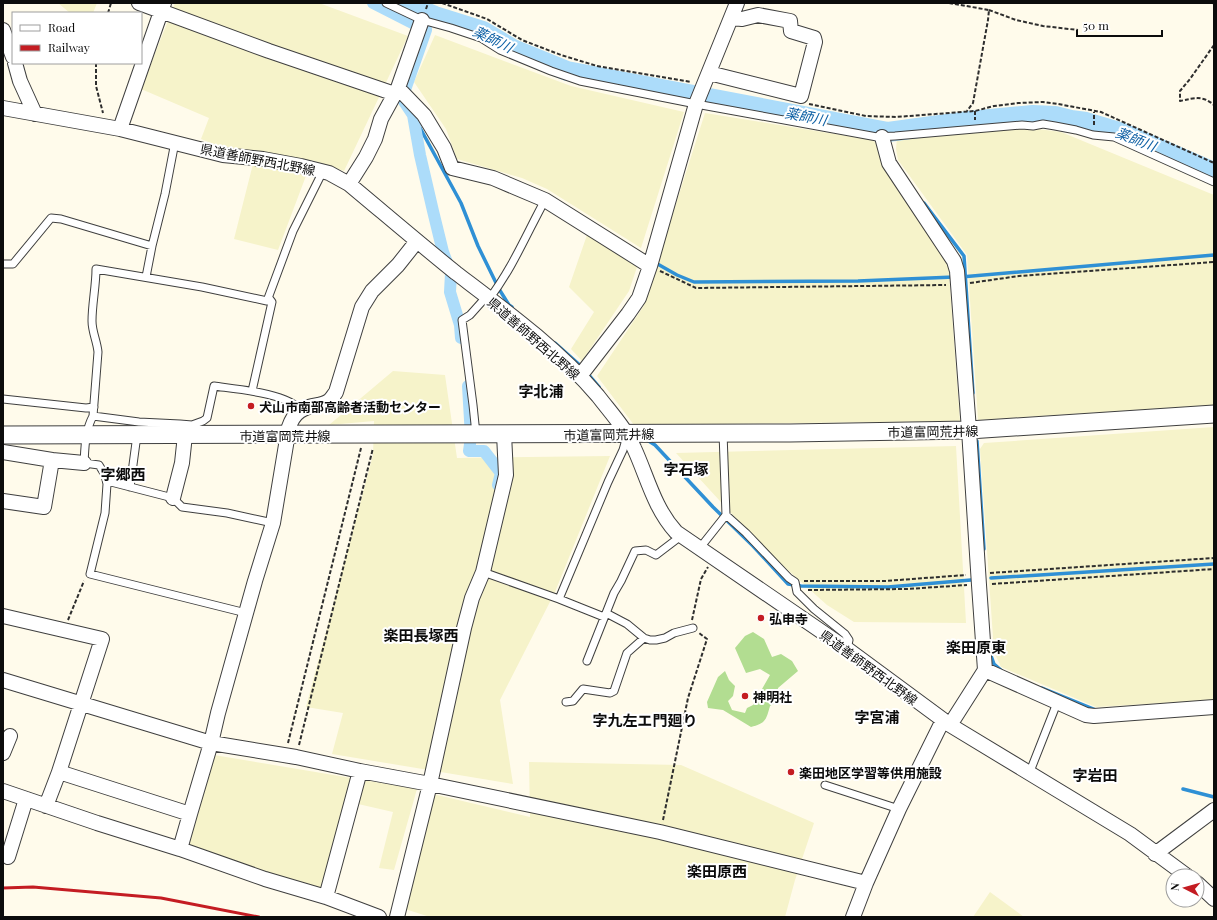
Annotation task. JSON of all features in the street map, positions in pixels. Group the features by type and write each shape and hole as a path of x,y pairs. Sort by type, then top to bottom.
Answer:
{"street":[{"path":"138,3 163,7 307,64 400,93 424,115 444,148 452,168 493,178 544,200 651,261"},
{"path":"584,372 639,298 696,104 738,3"},
{"path":"120,129 163,7"},
{"path":"706,82 801,96 815,42 814,38 791,32 790,21 758,15 742,19 732,18"},
{"path":"349,184 366,157 375,138 381,119 400,93 422,20"},
{"path":"3,30 12,54"},
{"path":"15,64 20,81 35,114"},
{"name":"県道善師野西北野線","path":"3,108 120,129 175,142 223,156 263,159 301,166 329,173 349,184 449,267 584,372 627,434 660,510 669,524 681,536 847,649 946,722 1029,774 1130,834 1175,868"},
{"path":"853,917 866,883 899,809 946,722 985,670 978,579 976,430 961,279 954,261 890,163 888,136"},
{"path":"180,849 211,743 246,612 273,523 289,427 292,420 300,410 331,400 336,392 362,307 372,291 398,265 417,241"},
{"name":"市道富岡荒井線","path":"3,436 627,434 976,430 1214,414"},
{"path":"397,917 424,783 472,598 483,572 506,475 504,434"},
{"path":"173,498 182,463 185,435"},
{"path":"3,452 52,460 84,463"},
{"path":"3,501 44,507 52,460"},
{"path":"3,616 102,639 46,806"},
{"path":"985,670 1086,715 1094,716 1214,707"},
{"path":"3,680 211,743 290,756 360,772 424,783 660,832 866,883"},
{"path":"3,753 10,736"},
{"path":"58,772 190,814"},
{"path":"326,897 360,772"},
{"path":"3,790 97,823 180,849 264,879 326,897 379,917"},
{"path":"8,857 26,799"},
{"path":"1155,854 1214,810"},
{"path":"1205,891 1214,899"}],"lane":[{"path":"386,3 422,20 481,38 500,50 580,81 696,104 888,136 1043,124 1114,137 1214,182"},
{"path":"146,277 175,142"},
{"path":"246,612 90,574 105,513 106,484 105,476 99,465 84,463 85,435 93,416 98,352 98,343 95,338 92,321 96,269 146,277 267,301 293,231 322,171"},
{"path":"472,434 473,397 462,320 470,315 496,290 544,200"},
{"path":"3,264 13,264 51,218 61,219 152,246"},
{"path":"252,391 272,302 269,298"},
{"path":"93,416 139,422 192,425 207,418 214,386 252,391 288,400 300,410"},
{"path":"3,399 94,408"},
{"path":"699,549 726,515 723,433"},
{"path":"559,599 623,450 627,434"},
{"path":"130,487 137,435"},
{"path":"106,484 111,482 173,498 182,507 227,513 273,523"},
{"path":"726,515 795,582 797,592 814,609 845,634 849,640 847,649"},
{"path":"587,661 614,593 635,552 646,550 656,555 681,536"},
{"path":"483,572 627,624 644,638 656,640 693,628"},
{"path":"566,702 573,701 583,689 610,693 614,691 627,653 644,638"},
{"path":"1029,774 1057,703"},
{"path":"825,784 899,809"}],"path":[{"path":"442,3 487,19 522,40 560,55 597,66 706,82"},
{"path":"948,3 989,10 1016,20 1043,26 1078,30"},
{"path":"967,111 973,103 989,10"},
{"path":"1214,46 1180,91 1180,101 1197,97 1207,100 1214,105"},
{"path":"96,64 96,86 104,126"},
{"path":"842,111 866,116 896,117 975,111 994,106 1043,102 1101,112 1214,163"},
{"path":"1093,134 1094,112"},
{"path":"651,261 696,288 932,286 961,279 1214,262"},
{"path":"290,756 370,435"},
{"path":"290,756 370,435"},
{"path":"660,832 688,698 707,639 693,628 692,620 701,579 713,558"},
{"path":"797,590 907,589 978,579 1214,558"},
{"path":"795,582 978,579 1214,569"},
{"path":"64,630 86,576 90,574"}],"shaded area":[{"path":"58,3 97,3 93,12 69,12"},
{"path":"175,3 319,3 408,36 344,171 312,160 278,250 234,239 256,152 219,146 201,139 209,118 141,89"},
{"path":"435,35 571,86 684,112 641,248 547,189 522,178 457,159 446,129 414,82"},
{"path":"705,113 872,140 879,145 948,261 960,421 634,425 597,376 643,307"},
{"path":"1023,127 1061,132 1214,195 1214,405 978,420 967,255 898,160 896,149 897,138"},
{"path":"587,235 637,267 629,291 582,361 571,349 594,312 569,287"},
{"path":"393,371 445,375 457,458 610,456 555,592 500,700 513,784 332,754 343,713 306,707 373,455 374,421 329,425"},
{"path":"1214,427 1214,700 1096,707 1001,667 994,652 980,449 984,443"},
{"path":"956,446 966,623 854,622 827,605 779,562 730,512 676,453"},
{"path":"214,755 417,789 394,870 379,868 393,812 345,801 321,889 183,845"},
{"path":"529,762 681,765 814,823 795,880 785,917 430,917 405,909 433,794 530,817"},
{"path":"990,892 1024,917 973,917"}],"green space":[{"path":"753,632 764,639 772,657 781,654 792,661 798,671 778,688 777,702 770,706 765,720 760,724 751,727 723,710 708,708 707,702 718,677 725,671 729,680 735,686 733,696 728,701 732,710 745,713 747,708 753,705 770,675 760,669 746,673 735,648 745,636"}],"waterway":[{"path":"373,3 426,30 406,87 403,100 413,115 420,155 433,211 443,252 451,273 450,292 460,325 461,338"},
{"name":"薬師川","path":"404,3 435,16 483,31 513,49 567,71 888,132 969,121 1033,115 1055,116 1086,122 1123,133 1214,172"},
{"path":"413,115 461,203 478,246 499,289 509,305 512,307"},
{"path":"924,203 964,256 973,393"},
{"path":"961,277 1214,255"},
{"path":"654,262 677,275 694,282 858,281 954,277"},
{"path":"555,343 582,367"},
{"path":"587,373 599,387"},
{"path":"468,386 471,437 469,451 484,451 501,473 498,485"},
{"path":"647,440 655,445 788,584 801,586 888,587 971,580"},
{"path":"977,441 984,549"},
{"path":"991,578 1214,564"},
{"path":"990,653 994,664 1002,671"},
{"path":"1042,688 1096,710"},
{"path":"1183,789 1214,797"}],"railway":[{"path":"3,888 33,887 161,898 259,917"}],"place":[{"name":"犬山市南部高齢者活動センター","path":"251,406"},
{"name":"弘申寺","path":"761,618"},
{"name":"神明社","path":"745,696"},
{"name":"楽田地区学習等供用施設","path":"791,772"}],"district":[{"name":"字北浦","path":"541,391"},
{"name":"字石塚","path":"686,469"},
{"name":"字郷西","path":"123,474"},
{"name":"楽田長塚西","path":"421,635"},
{"name":"楽田原東","path":"976,647"},
{"name":"字宮浦","path":"877,717"},
{"name":"字九左エ門廻り","path":"645,720"},
{"name":"字岩田","path":"1095,775"},
{"name":"楽田原西","path":"717,871"}]}
